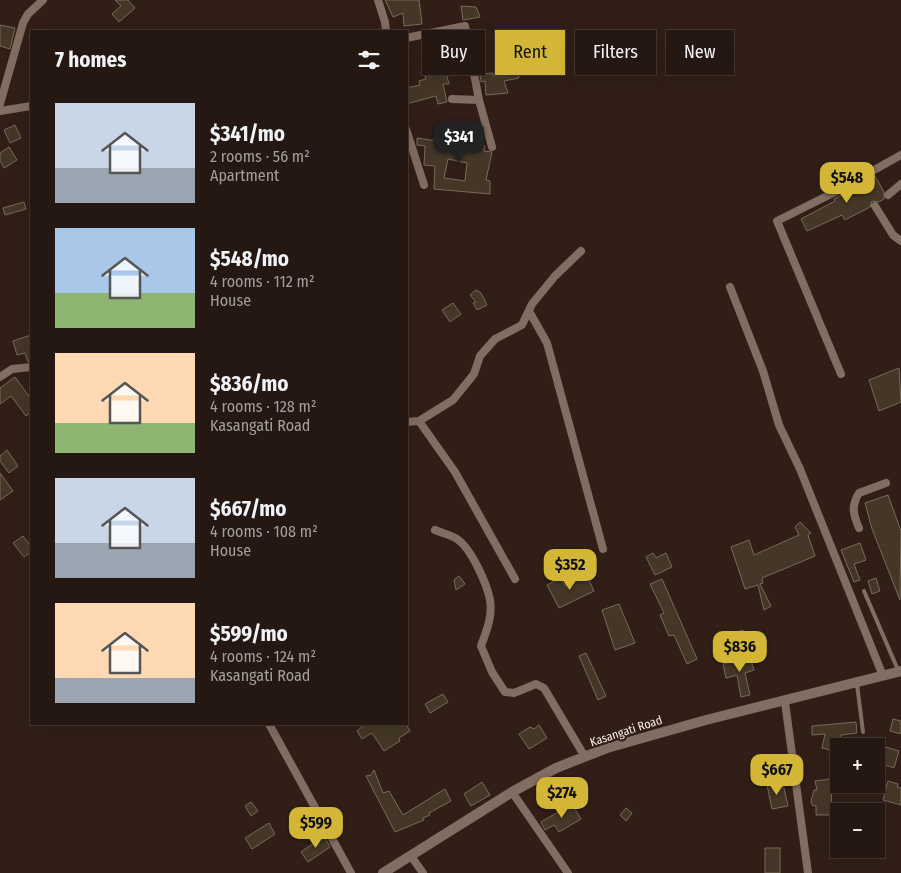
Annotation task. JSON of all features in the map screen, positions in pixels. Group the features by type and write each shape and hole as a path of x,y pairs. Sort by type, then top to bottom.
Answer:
{"street":[{"path":"0,104 23,23 28,14 43,0"},
{"path":"378,0 386,22 386,30"},
{"path":"408,38 464,26 478,100 492,147"},
{"path":"452,99 478,100"},
{"path":"0,111 30,106"},
{"path":"408,135 424,185"},
{"path":"840,374 777,221 901,155"},
{"path":"888,195 901,184"},
{"path":"876,206 893,235 901,241"},
{"path":"408,422 419,421 453,400 474,374 480,356 495,339 522,325 529,311 555,276 581,251"},
{"path":"730,288 763,371 779,424 800,469 883,676"},
{"path":"529,311 547,343 603,549"},
{"path":"0,377 12,369 30,367"},
{"path":"419,421 455,472 515,579"},
{"path":"859,528 852,513 854,502 859,493 886,484"},
{"path":"435,530 458,540 475,562 490,601 489,623 481,646 492,672 505,692 514,693 536,684 544,688 585,757"},
{"name":"Kasangati Road","path":"383,873 512,792 556,768 607,748 706,720 786,702 900,672"},
{"path":"786,702 808,873"},
{"path":"270,725 351,873"},
{"path":"512,792 568,873"},
{"path":"411,856 423,873"}],"lane":[{"path":"864,590 900,672"},
{"path":"857,682 863,732"}],"building":[{"path":"115,0 128,0 135,8 119,22 112,14 121,6"},
{"path":"385,0 419,0 422,24 404,26 403,13 393,17"},
{"path":"461,6 476,7 480,17 463,20"},
{"path":"0,25 15,28 10,49 0,46"},
{"path":"493,73 493,76 518,75 519,78 504,81 508,93 486,95 485,81 481,82 480,75"},
{"path":"447,75 449,84 443,84 447,102 438,104 436,96 408,103 408,88 420,85 419,81 426,79 425,76"},
{"path":"15,125 21,138 10,143 4,130"},
{"path":"461,128 479,132 477,137 481,138 479,145 485,146 484,151 492,152 486,180 490,181 490,194 434,189 435,166 424,165 425,146 417,145 417,138 444,142 445,135 458,137","holes":["448,159 467,163 465,181 444,178"]},
{"path":"9,147 17,160 4,168 0,161 0,153"},
{"path":"875,176 884,192 884,199 879,202 872,201 870,207 845,220 842,215 807,231 801,219 835,201 834,199"},
{"path":"24,202 26,209 5,215 3,208"},
{"path":"476,290 481,293 487,305 477,310 473,303 476,302 470,295"},
{"path":"453,303 461,314 450,322 442,310"},
{"path":"30,335 30,361 28,362 25,353 17,355 13,341"},
{"path":"899,368 901,402 879,411 869,380"},
{"path":"15,377 30,398 30,413 26,416 11,396 0,404 0,388"},
{"path":"7,450 18,466 9,473 0,461 0,456"},
{"path":"0,473 13,491 0,500"},
{"path":"888,495 901,531 900,600 872,529 865,503"},
{"path":"800,522 811,533 808,535 815,556 762,578 763,583 760,584 771,606 764,610 758,585 745,589 731,547 749,540 754,555 799,535 795,527"},
{"path":"23,536 30,546 30,553 24,557 13,543"},
{"path":"860,543 866,560 854,564 860,580 854,582 841,550"},
{"path":"653,553 656,558 666,553 672,567 655,575 646,557"},
{"path":"459,576 465,584 456,590 454,580"},
{"path":"587,576 594,591 559,608 547,585 560,578 565,586"},
{"path":"876,578 880,591 872,594 868,581"},
{"path":"662,579 697,659 687,664 674,635 669,636 660,615 664,613 650,584"},
{"path":"619,604 635,643 615,650 602,610"},
{"path":"743,630 746,640 723,647 720,637"},
{"path":"586,653 606,696 598,700 579,656"},
{"path":"750,657 754,670 745,673 750,695 741,697 737,675 726,678 723,664"},
{"path":"443,694 448,702 430,713 425,704"},
{"path":"893,719 901,721 901,734 890,731"},
{"path":"856,722 857,733 841,735 841,738 830,738 830,750 822,748 825,734 812,735 812,726"},
{"path":"364,725 407,725 410,731 399,738 400,741 384,751 372,733 362,739 357,731"},
{"path":"539,725 547,738 529,749 519,734 530,727 534,729"},
{"path":"885,747 899,751 894,768 885,765"},
{"path":"374,770 383,793 389,791 403,815 445,789 451,801 429,813 430,815 423,818 424,820 395,832 366,776 371,775"},
{"path":"830,779 832,803 830,803 830,815 816,815 816,806 812,805 811,801 814,790 817,790 815,781"},
{"path":"888,781 898,784 897,787 901,788 901,805 883,800"},
{"path":"482,782 490,795 471,806 464,794"},
{"path":"783,784 788,806 772,809 767,785"},
{"path":"251,802 258,811 251,816 245,806"},
{"path":"572,804 581,819 559,832 554,825 545,830 541,822"},
{"path":"626,808 632,813 626,821 620,815"},
{"path":"269,823 275,834 252,849 245,838"},
{"path":"324,836 330,847 308,862 301,852"},
{"path":"765,848 780,848 780,873 765,873"}]}
